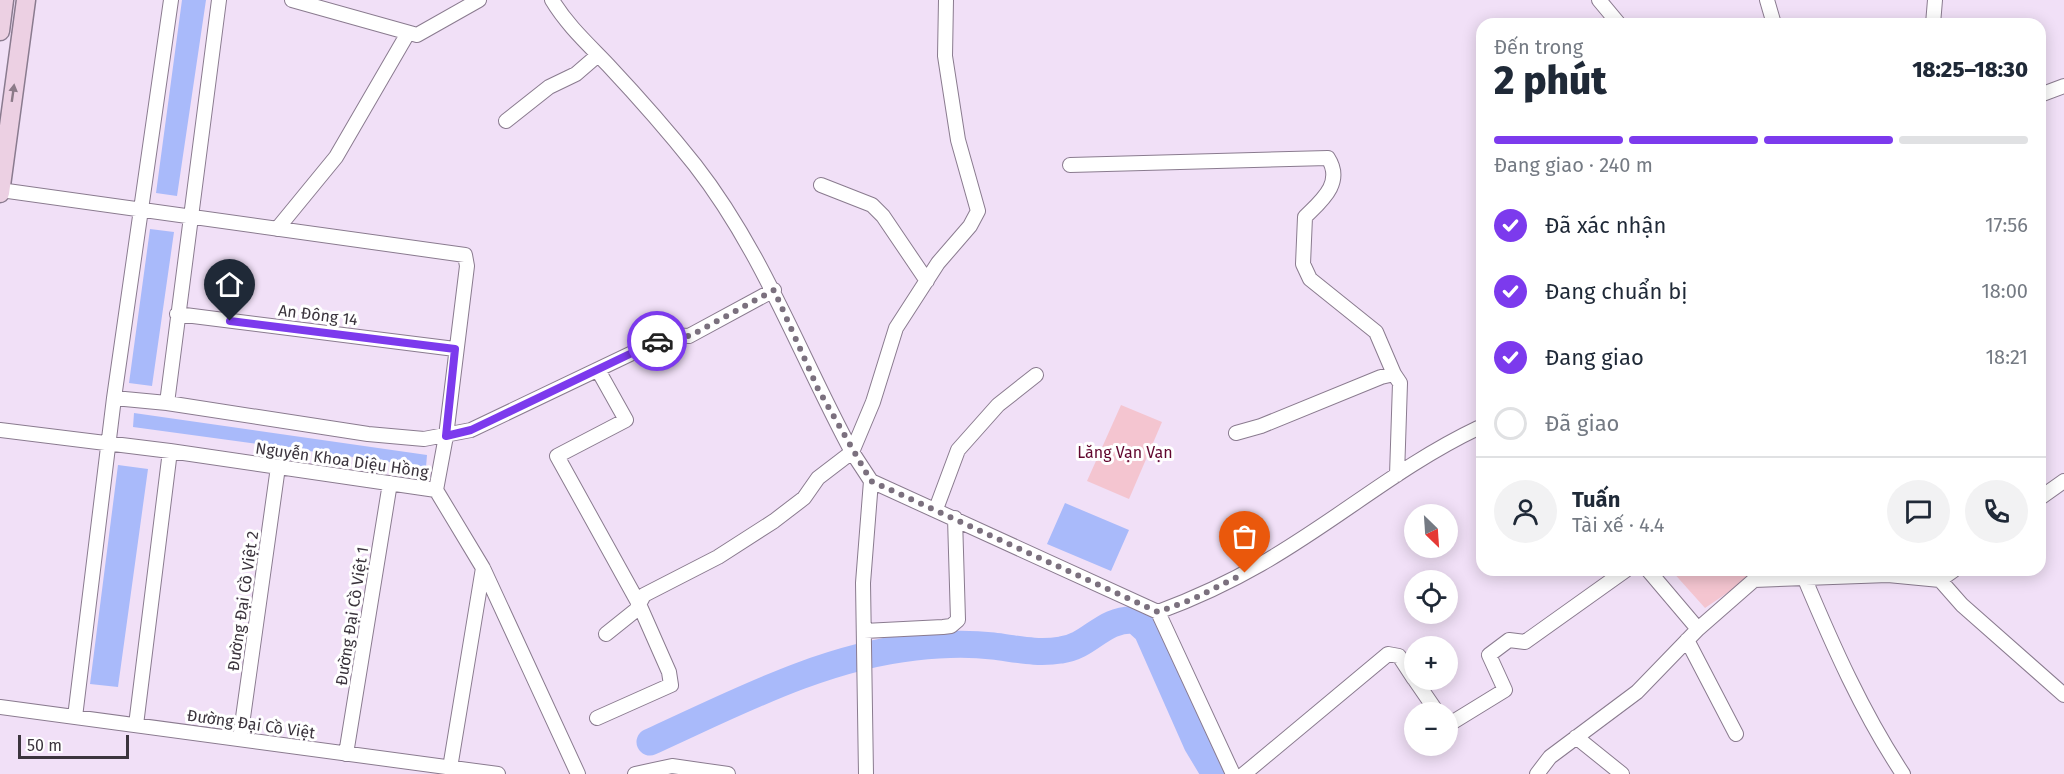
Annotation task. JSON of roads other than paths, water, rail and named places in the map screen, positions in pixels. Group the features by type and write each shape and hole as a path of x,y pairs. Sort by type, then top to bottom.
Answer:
{"street":[{"path":"0,31 4,0"},
{"path":"26,0 0,191 465,255 467,266 446,436 436,490"},
{"path":"75,717 114,398 171,0"},
{"path":"167,403 189,217 219,0"},
{"path":"301,1 417,35 479,0"},
{"path":"552,0 563,20 598,55 695,165 739,230 774,290 818,389 852,452 871,481 1158,612 1233,774"},
{"path":"606,634 636,610 644,595 718,557 774,521 804,498 818,478 852,452 873,402 897,328 938,263 970,226 978,211 958,140 945,56 946,0"},
{"path":"1599,0 1614,18"},
{"path":"1767,0 1772,18"},
{"path":"1932,18 1935,0"},
{"path":"277,229 336,157 408,33"},
{"path":"506,122 549,87 576,74 598,55"},
{"path":"2046,92 2064,86"},
{"path":"1071,165 1328,158 1333,170 1331,191 1305,217 1303,264 1310,279 1376,332 1400,383 1397,475"},
{"path":"821,185 872,205 883,216 927,281"},
{"path":"114,398 167,403 368,434 424,439 446,436 471,430 670,335 690,336 774,290"},
{"name":"An Đông 14","path":"177,314 455,349"},
{"path":"597,718 670,685 669,672 639,604 557,456 626,420 598,370"},
{"path":"1236,433 1261,426 1381,377 1395,374"},
{"path":"936,509 958,450 998,405 1036,375"},
{"path":"1158,612 1193,599 1262,564 1450,441 1476,429"},
{"name":"Nguyễn Khoa Diệu Hồng","path":"0,430 170,451 436,490 483,568 578,774"},
{"path":"136,725 170,451"},
{"name":"Đường Đại Cồ Việt 2","path":"240,739 279,467"},
{"path":"866,774 863,583 871,481"},
{"path":"2046,494 2064,481"},
{"name":"Đường Đại Cồ Việt 1","path":"346,754 390,483"},
{"path":"864,637 951,626 958,620 955,518"},
{"path":"450,768 483,568"},
{"path":"1458,719 1505,690 1489,655 1509,640 1525,642 1618,576"},
{"path":"1653,576 1698,628"},
{"path":"1537,774 1550,757 1637,692 1751,576"},
{"path":"1778,576 1846,576"},
{"path":"1898,576 1940,580 1946,576"},
{"path":"1804,577 1848,681 1875,732 1903,774"},
{"path":"1940,580 1962,605 2064,695"},
{"path":"1687,640 1736,734"},
{"path":"1244,774 1388,654 1399,656 1404,663"},
{"name":"Đường Đại Cồ Việt","path":"0,707 498,774"},
{"path":"1576,737 1622,774"},
{"path":"640,773 672,766 728,774"}],"water":[{"path":"182,0 206,0 177,196 156,193"},
{"path":"150,229 174,232 152,386 129,383"},
{"path":"134,413 427,455 426,467 133,427"},
{"path":"118,465 148,469 118,687 90,684"},
{"path":"1065,503 1129,530 1111,571 1047,544"}],"waterway":[{"path":"650,742 812,671 880,652 964,644 1035,651 1061,650 1081,643 1114,623 1135,620 1147,631 1197,744 1215,774"}],"park label":[{"name":"Lăng Vạn Vạn","path":"1125,452"}]}
